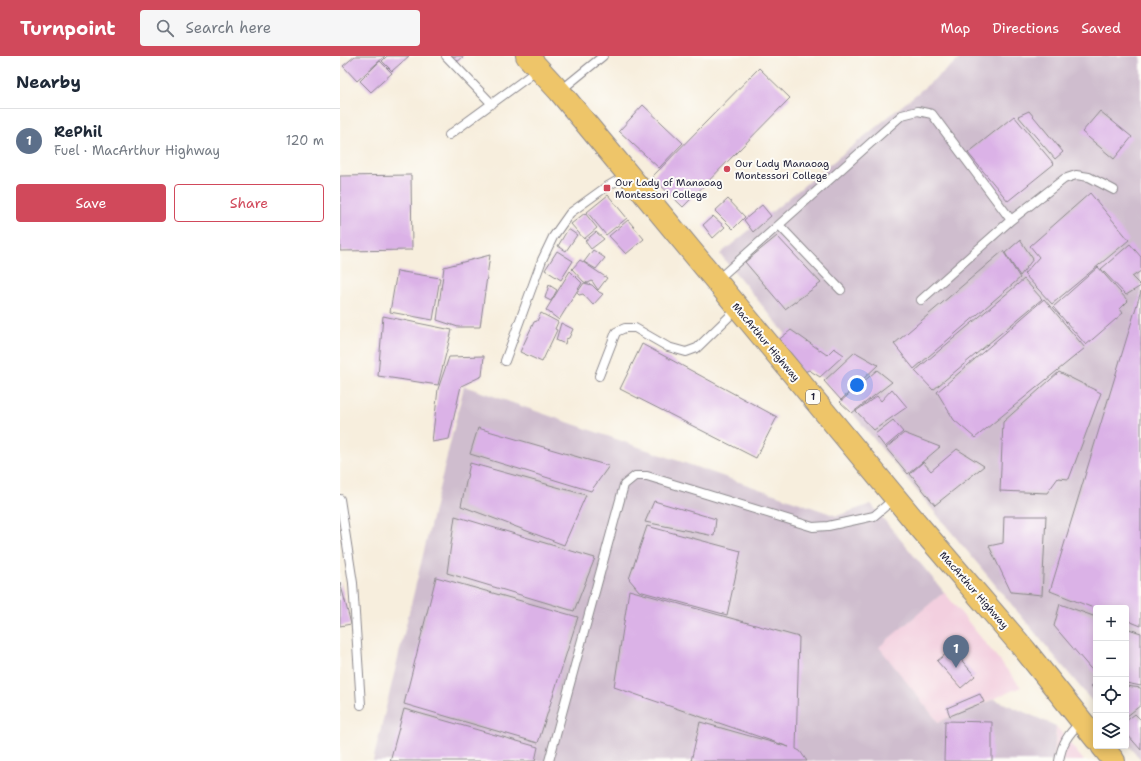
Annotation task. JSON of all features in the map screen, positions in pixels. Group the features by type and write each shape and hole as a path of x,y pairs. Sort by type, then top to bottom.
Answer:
{"highway":[{"name":"MacArthur Highway","path":"533,63 560,92 716,282 1025,650 1093,736"},
{"path":"1104,749 1114,761"}],"lane":[{"path":"446,56 492,104"},
{"path":"560,92 603,56"},
{"path":"449,135 492,104 533,63"},
{"path":"716,282 902,115 918,111 932,114 1011,220"},
{"path":"505,361 542,260 553,238 570,213 606,187 627,175"},
{"path":"921,300 1011,220 1064,179 1076,175 1089,177 1114,190"},
{"path":"779,225 841,290"},
{"path":"598,376 616,332 625,328 634,328 668,347 686,352 697,348 738,308"},
{"path":"549,761 624,485 634,476 647,476 813,527 828,526 874,516 896,498"},
{"path":"340,499 353,583 361,705"},
{"path":"1059,761 1064,742 1070,732 1081,722"}],"shaded area":[{"path":"963,56 1141,56 1141,760 1129,746 1129,605 1093,605 1093,702 824,381 720,254"},
{"path":"464,386 837,516 871,504 944,592 879,647 938,722 994,699 1056,726 1054,761 373,761"},
{"path":"944,592 1021,687 938,722 878,647"},
{"path":"1056,726 1084,761 1055,761"}],"building":[{"path":"355,56 385,56 357,81 343,66"},
{"path":"387,56 409,56 392,71 382,61"},
{"path":"449,56 464,56 455,64"},
{"path":"380,61 392,73 371,92 360,81"},
{"path":"759,68 790,98 683,207 652,177"},
{"path":"643,105 683,143 659,168 619,131"},
{"path":"1029,111 1063,152 1055,159 1018,116"},
{"path":"1100,111 1132,137 1114,159 1082,132"},
{"path":"1014,116 1054,164 1008,201 968,153"},
{"path":"411,175 412,250 340,251 340,176"},
{"path":"1090,193 1129,240 1052,304 1024,274 1039,257 1030,246"},
{"path":"608,195 627,218 606,235 587,212"},
{"path":"728,199 745,217 733,229 715,211"},
{"path":"762,205 771,216 753,232 744,220"},
{"path":"585,213 597,228 584,239 571,224"},
{"path":"713,216 725,227 713,238 703,225"},
{"path":"628,220 644,239 626,254 609,236"},
{"path":"568,229 577,235 566,251 558,246"},
{"path":"596,232 604,239 591,249 585,241"},
{"path":"777,236 821,283 785,309 745,262"},
{"path":"1020,240 1033,259 1020,276 1005,253"},
{"path":"1130,244 1141,257 1141,271 1132,277 1141,286 1126,295 1101,269"},
{"path":"593,250 605,258 596,269 584,262"},
{"path":"557,251 573,261 561,280 545,270"},
{"path":"1003,251 1020,278 914,369 894,344"},
{"path":"490,255 480,327 458,327 437,320 444,267"},
{"path":"580,260 607,278 598,290 592,281 588,283 584,282 572,269"},
{"path":"1098,267 1128,301 1120,309 1123,313 1086,345 1053,307"},
{"path":"397,271 440,278 433,320 390,312"},
{"path":"570,271 582,283 559,320 546,310"},
{"path":"1024,279 1042,299 933,390 915,371"},
{"path":"584,283 592,285 603,294 593,305 583,294 579,295 577,293"},
{"path":"549,285 557,290 551,301 545,298"},
{"path":"1141,291 1141,626 1129,621 1129,605 1093,605 1093,608 1050,591"},
{"path":"1044,299 1085,348 975,438 954,420 937,392"},
{"path":"541,313 558,322 555,329 557,330 542,362 520,352 534,322 537,321"},
{"path":"383,316 452,330 438,385 378,376"},
{"path":"561,323 573,329 569,338 566,339 565,344 556,340"},
{"path":"791,330 827,355 834,348 844,355 820,377 809,370 802,373 777,341"},
{"path":"642,344 777,417 756,458 620,389"},
{"path":"855,352 878,365 841,400 824,381"},
{"path":"484,356 482,376 461,386 449,439 432,442 438,389 449,357"},
{"path":"877,370 892,382 852,413 840,402"},
{"path":"1059,372 1101,393 1069,479 1058,478 1047,493 1000,491 1003,422"},
{"path":"892,389 907,407 874,430 856,411 877,396 881,401"},
{"path":"893,420 903,432 885,447 875,434"},
{"path":"478,428 609,466 591,491 470,454"},
{"path":"904,433 940,447 908,474 886,448"},
{"path":"957,449 984,466 935,505 910,474 923,462 931,471"},
{"path":"470,463 586,495 564,545 461,506"},
{"path":"654,501 716,519 714,536 645,522"},
{"path":"455,516 595,558 574,611 447,573"},
{"path":"1004,516 1046,516 1042,595 1011,592 989,546 1003,543"},
{"path":"647,526 741,551 727,615 639,591 629,579"},
{"path":"436,577 578,617 538,743 404,704"},
{"path":"340,582 351,624 340,626"},
{"path":"629,590 799,637 796,749 800,751 807,761 691,761 700,722 789,747 614,687"},
{"path":"1060,604 1093,616 1093,672 1054,626"},
{"path":"1129,629 1141,633 1141,686 1129,684"},
{"path":"952,649 975,676 961,688 937,661"},
{"path":"1129,686 1141,688 1141,705 1129,715"},
{"path":"980,694 984,702 950,716 947,708"},
{"path":"404,709 538,747 535,761 390,761"},
{"path":"1135,714 1141,720 1141,750 1129,736 1129,719"},
{"path":"945,721 992,722 992,761 944,761"}],"place":[{"name":"Our Lady Manaoag Montessori College","path":"727,169"},
{"name":"Our Lady of Manaoag Montessori College","path":"607,188"},
{"name":"RePhil","path":"956,668"}]}
